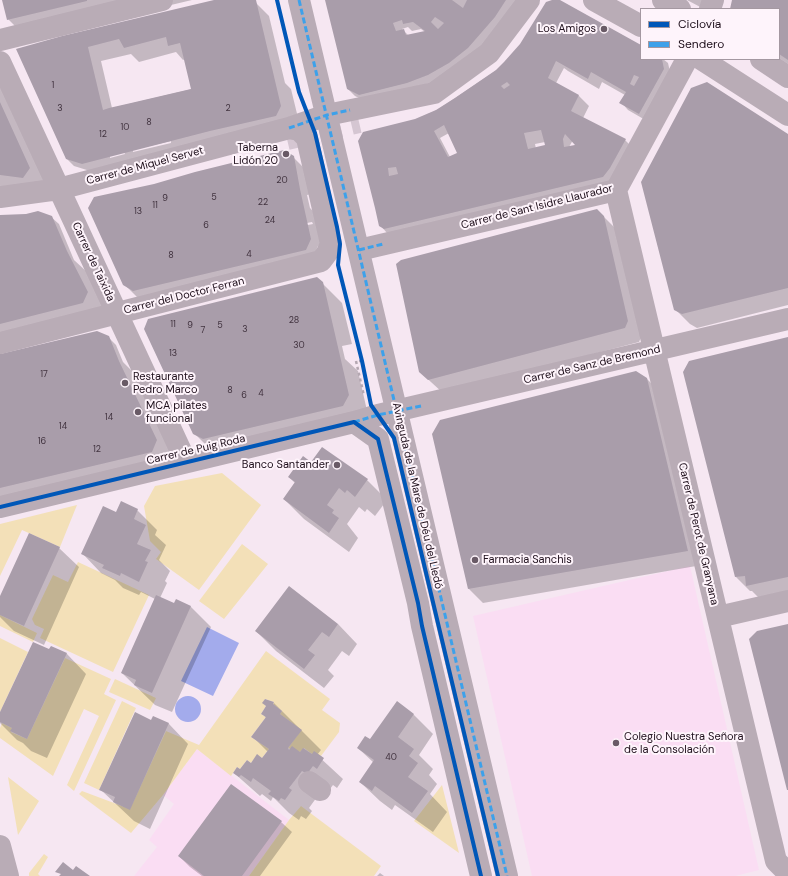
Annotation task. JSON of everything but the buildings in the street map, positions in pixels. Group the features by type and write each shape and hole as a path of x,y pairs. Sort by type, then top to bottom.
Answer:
{"street":[{"path":"0,40 162,0"},
{"name":"Avinguda de la Mare de Déu del Lledó","path":"299,0 359,250 387,413 507,876"},
{"path":"285,134 327,115 355,116 434,93 489,52 529,0"},
{"path":"594,0 640,25"},
{"path":"663,0 678,8"},
{"name":"Carrer de Sant Isidre Llaurador","path":"359,250 616,190 686,60"},
{"path":"703,60 788,115"},
{"path":"762,60 788,77"},
{"name":"Carrer de Taixida","path":"0,62 186,462"},
{"name":"Carrer del Doctor Ferran","path":"0,343 320,261 327,253 331,244 307,138 299,130 285,134"},
{"name":"Carrer de Miquel Servet","path":"0,197 59,189 217,147 285,134"},
{"name":"Carrer de Perot de Granyana","path":"616,190 776,861 788,873"},
{"name":"Carrer de Sanz de Bremond","path":"387,413 788,319"},
{"name":"Carrer de Puig Roda","path":"0,507 387,413"},
{"path":"354,422 378,439 418,603 417,626 481,876"},
{"path":"718,617 788,601"},
{"path":"0,846 8,876"}],"path":[{"path":"360,354 364,368"},
{"path":"362,361 356,361 364,396"},
{"path":"368,390 371,405 387,413"}],"shaded area":[{"path":"222,473 261,505 199,590 156,559 161,552 150,541 144,506 155,486"},
{"path":"77,505 60,547 22,530 0,576 0,524"},
{"path":"242,544 268,564 224,619 199,601"},
{"path":"78,562 149,595 113,672 40,638 44,629 35,625 32,619 53,575 68,582"},
{"name":"Colegio Nuestra Señora de la Consolación","path":"690,566 759,870 735,876 532,876 473,616"},
{"path":"0,615 37,633 33,642 0,626"},
{"path":"0,638 28,652 0,712"},
{"path":"266,651 330,699 322,710 340,723 339,732 321,756 312,754 304,748 300,752 288,748 301,730 280,714 282,711 273,704 274,702 265,699 263,703 266,706 261,714 266,717 251,737 269,749 262,758 257,755 251,763 247,760 240,769 237,767 231,776 197,749 163,795 131,833 79,794 82,791 130,809 166,731 199,745"},
{"path":"65,658 111,679 104,694 116,700 74,791 67,785 99,716 84,709 53,776 0,738 0,728 2,723 12,728 11,732 27,739"},
{"path":"115,679 156,698 150,710 109,692"},
{"path":"122,701 136,708 99,790 84,783"},
{"path":"197,749 289,820 249,876 134,876 157,847 149,840 174,804 163,795"},
{"path":"8,777 39,801 18,835"},
{"path":"442,785 459,853 414,821"},
{"path":"301,806 381,866 374,876 249,876 289,820"},
{"path":"44,854 48,857 38,874 40,876 29,876 29,873"}],"water":[{"path":"207,627 239,643 213,696 181,681"},
{"path":"188,696 197,700 201,709 197,718 188,722 179,718 175,709 179,700"}],"tunnel":[{"path":"287,139 359,122"}],"marked path":[{"path":"299,0 507,876"},
{"path":"289,128 327,115 350,110"},
{"path":"359,250 383,244"},
{"path":"354,422 378,415 421,406"}],"cycle path":[{"path":"277,0 299,92 315,133 337,227 340,244 338,265 362,361 371,405 394,438 498,876"},
{"path":"0,507 354,422 378,439 418,603 422,626 481,876"}],"place":[{"name":"Los Amigos","path":"604,29"},
{"name":"Taberna Lidón 20","path":"286,154"},
{"name":"Restaurante Pedro Marco","path":"125,383"},
{"name":"MCA pilates funcional","path":"138,412"},
{"name":"Banco Santander","path":"337,465"},
{"name":"Farmacia Sanchis","path":"475,560"},
{"name":"Colegio Nuestra Señora de la Consolación","path":"616,743"}]}
